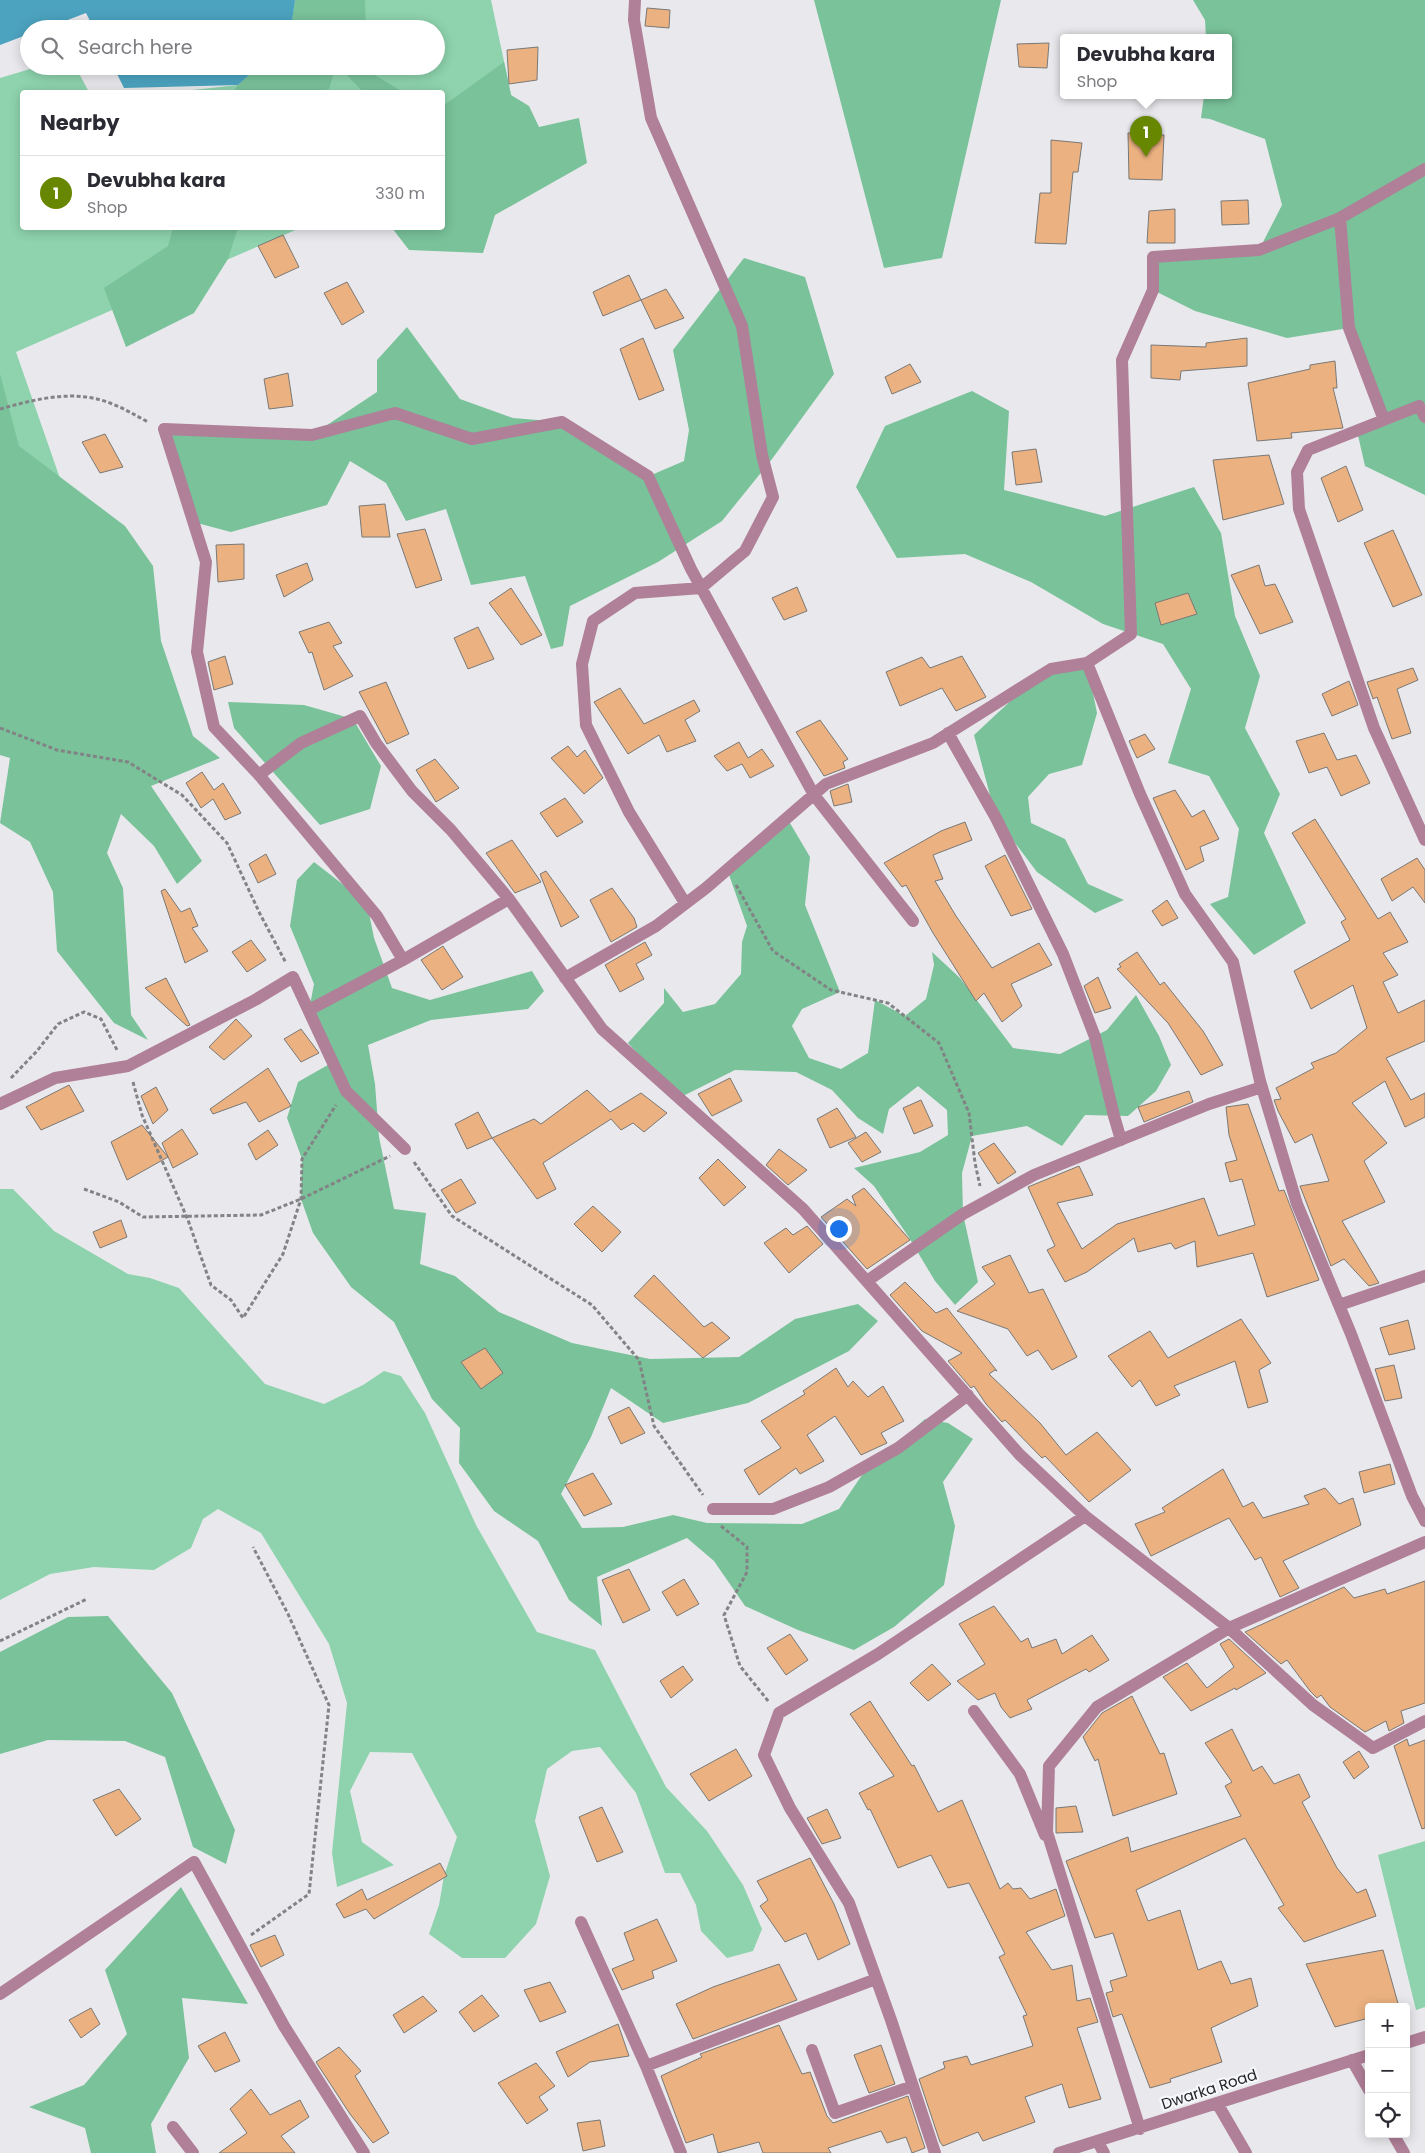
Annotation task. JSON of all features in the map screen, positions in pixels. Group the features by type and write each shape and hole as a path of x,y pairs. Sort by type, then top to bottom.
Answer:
{"street":[{"path":"634,0 634,20 651,118 742,326 762,455 773,497 745,551 701,588 635,593 593,621 582,664 586,725 629,812 685,903"},
{"path":"565,978 656,926 727,869 826,784 933,743 1051,669 1087,663 1131,634 1122,360 1153,290 1153,257 1260,250 1340,218 1425,169"},
{"path":"1340,218 1349,328 1384,420"},
{"path":"1425,417 1419,406 1308,450 1297,472 1299,509 1374,728 1425,840"},
{"path":"403,960 377,916 259,775 214,727 197,652 206,562 164,430 312,435 395,413 472,439 562,422 648,476 701,588 814,795 913,921"},
{"path":"1087,663 1140,794 1185,894 1233,962 1262,1087 1297,1204 1339,1305 1412,1496 1425,1521"},
{"path":"259,775 300,743 360,716 376,743 412,791 451,830 509,899 602,1029 803,1209 1020,1455 1084,1516 1230,1628 1314,1705 1373,1748 1425,1721"},
{"path":"948,733 996,818 1063,954 1095,1037 1121,1140"},
{"path":"309,1010 403,960 509,899"},
{"path":"0,1104 55,1078 128,1066 255,1000 293,977 346,1091 405,1149"},
{"path":"867,1281 963,1214 1034,1175 1209,1104 1262,1087"},
{"path":"1339,1305 1425,1276"},
{"path":"713,1509 773,1509 830,1486 898,1448 968,1395"},
{"path":"935,2153 849,1903 790,1808 764,1755 779,1714 878,1654 1084,1516"},
{"path":"1140,2129 1047,1832 1049,1766 1097,1708 1230,1628 1425,1542"},
{"path":"974,1711 980,1716 1020,1774 1061,1874"},
{"path":"0,1994 194,1862 284,2026 364,2153"},
{"path":"580,1922 646,2066 681,2153"},
{"path":"646,2066 876,1979"},
{"path":"1410,2042 1425,2037"},
{"path":"812,2050 835,2113 913,2086"},
{"name":"Dwarka Road","path":"1059,2153 1101,2147 1140,2129 1365,2056"},
{"path":"1352,2060 1365,2083"},
{"path":"1217,2103 1246,2153"},
{"path":"173,2126 193,2153"},
{"path":"1395,2138 1404,2153"}],"path":[{"path":"0,409 32,400 70,395 109,402 164,430"},
{"path":"0,728 56,750 128,762 182,795 227,844 260,914 293,977"},
{"path":"727,869 773,951 831,990 888,1003 939,1042 969,1113 975,1163 984,1202"},
{"path":"6,1083 37,1051 58,1024 84,1012 101,1019 112,1043 128,1066 142,1115 186,1215 211,1285 231,1300 243,1318 283,1254 301,1199 302,1159 346,1091"},
{"path":"84,1189 120,1202 144,1217 262,1215 301,1199 405,1149 452,1216 592,1305 639,1360 654,1426 713,1509 723,1529 746,1547 748,1572 724,1615 740,1666 779,1714"},
{"path":"239,1944 309,1894 329,1705 288,1614 253,1547"},
{"path":"0,1641 87,1598"}],"green space":[{"path":"295,0 491,0 519,132 445,164 445,90 192,90 238,85 249,75 445,75 445,20 292,20"},
{"path":"295,0 365,0 366,20 292,20"},
{"path":"814,0 1001,0 942,258 884,268"},
{"path":"1193,0 1425,0 1425,495 1365,466 1357,431 1383,420 1349,328 1287,338 1195,311 1153,290 1153,257 1259,250 1282,205 1265,139 1210,119 1201,118 1204,99 1232,99 1232,34 1206,34 1205,20"},
{"path":"504,62 511,95 529,106 539,127 579,118 587,163 495,215 483,253 409,250 394,230 445,230 445,105"},
{"path":"20,72 20,75 80,75 88,90 20,90 20,230 295,230 16,352 118,645 0,709 0,78"},
{"path":"249,75 333,75 329,89 326,90 234,90"},
{"path":"347,75 375,75 400,90 361,90"},
{"path":"172,230 237,230 228,259 194,313 126,347 104,288 168,246"},
{"path":"744,258 805,277 834,374 772,459 722,521 658,562 570,606 563,646 551,649 525,576 471,585 446,509 406,521 386,483 350,461 327,505 231,532 193,522 164,429 312,435 377,392 377,360 407,327 460,399 513,418 562,422 649,476 684,461 689,430 673,350"},
{"path":"0,374 19,446 125,526 153,566 161,641 193,736 220,758 151,786 202,861 177,884 154,846 121,814 107,853 123,888 131,1015 148,1040 114,1023 57,951 53,892 30,842 0,823 10,758 0,755"},
{"path":"972,391 1009,411 1004,490 1105,516 1194,487 1221,533 1235,616 1260,676 1245,728 1280,794 1264,833 1306,923 1254,955 1210,904 1228,897 1239,829 1209,776 1168,763 1191,689 1163,644 1103,624 1031,582 965,554 897,558 856,487 885,426"},
{"path":"1087,663 1097,713 1082,765 1049,774 1028,797 1031,823 1065,839 1088,884 1124,900 1095,913 1037,872 996,818 974,735 1033,680"},
{"path":"228,702 304,705 353,719 381,766 370,809 320,825 234,728"},
{"path":"787,818 810,857 805,905 840,992 802,1009 792,1026 809,1058 841,1069 868,1053 875,1000 905,1016 926,999 934,965 932,952 960,978 1013,1048 1060,1054 1107,1030 1136,995 1159,1036 1171,1065 1156,1091 1128,1116 1085,1115 1062,1146 1027,1126 972,1136 962,1173 963,1214 978,1282 955,1305 935,1281 908,1236 874,1186 854,1168 920,1152 948,1135 947,1110 918,1086 889,1109 883,1134 858,1118 832,1090 796,1072 735,1070 679,1098 628,1043 664,1003 664,988 683,1012 715,1004 741,974 742,942 747,926 727,869"},
{"path":"314,862 367,903 374,938 392,988 430,1000 532,971 544,991 528,1009 431,1020 368,1045 375,1084 379,1137 394,1209 426,1213 420,1264 455,1276 499,1312 572,1343 650,1359 739,1357 795,1319 858,1304 878,1321 849,1351 748,1403 663,1423 611,1388 591,1437 561,1494 582,1528 623,1527 673,1515 707,1523 802,1524 839,1509 862,1475 925,1419 948,1423 973,1439 943,1482 955,1526 944,1585 894,1627 854,1650 798,1630 745,1606 714,1561 687,1538 597,1577 602,1626 569,1600 538,1541 494,1511 459,1463 460,1428 432,1399 394,1322 351,1287 313,1233 301,1199 302,1159 287,1118 298,1082 333,1062 309,1010 314,984 290,926 297,880"},
{"path":"0,1189 13,1189 54,1231 128,1274 150,1278 179,1288 265,1384 324,1404 363,1385 384,1371 401,1376 425,1413 476,1525 537,1632 595,1650 666,1787 707,1831 743,1885 762,1929 753,1951 727,1958 701,1931 696,1905 680,1873 665,1873 636,1793 600,1747 572,1751 547,1769 535,1821 550,1876 536,1924 505,1958 462,1958 429,1934 439,1905 444,1876 457,1837 412,1753 370,1752 350,1791 362,1842 394,1865 337,1887 332,1853 347,1703 329,1644 261,1533 218,1509 203,1519 191,1548 154,1570 94,1567 50,1574 0,1600"},
{"path":"108,1616 172,1693 235,1830 226,1864 193,1847 165,1757 125,1741 48,1740 0,1754 0,1652 68,1617"},
{"path":"1425,1841 1425,2007 1416,2010 1378,1855"},
{"path":"181,1887 248,2004 182,1998 189,2058 151,2124 156,2153 91,2153 85,2128 29,2107 84,2085 127,2034 105,1970"}],"water":[{"path":"0,0 295,0 292,20 90,20 86,13 68,20 20,20 20,37 0,45"},
{"path":"118,75 249,75 238,85 124,88"}],"building":[{"path":"647,8 670,10 669,28 645,26"},
{"path":"1049,43 1047,68 1019,67 1017,44"},
{"path":"538,47 537,80 509,84 507,50"},
{"path":"1128,133 1164,135 1162,180 1129,179"},
{"path":"1051,140 1082,143 1078,172 1073,172 1066,244 1035,243 1040,193 1051,193"},
{"path":"1248,200 1249,224 1222,225 1221,201"},
{"path":"1175,209 1175,243 1147,243 1149,211"},
{"path":"283,235 299,267 275,278 258,246"},
{"path":"629,275 641,300 603,316 593,292"},
{"path":"347,282 364,312 342,325 324,293"},
{"path":"666,289 684,318 655,329 641,300"},
{"path":"643,338 664,390 639,400 620,349"},
{"path":"1247,338 1247,366 1181,371 1180,380 1151,378 1151,345 1206,347 1206,343"},
{"path":"1335,361 1337,388 1333,388 1343,428 1291,433 1292,438 1257,441 1248,383 1310,369 1310,365"},
{"path":"910,364 921,382 892,394 885,377"},
{"path":"288,373 293,406 269,409 264,379"},
{"path":"105,434 123,467 100,473 82,442"},
{"path":"1036,449 1042,482 1016,485 1012,452"},
{"path":"1269,455 1284,504 1223,520 1213,460"},
{"path":"1346,466 1363,510 1338,522 1321,478"},
{"path":"385,504 390,537 362,537 359,506"},
{"path":"425,529 442,580 416,588 397,534"},
{"path":"1393,530 1422,595 1393,607 1364,543"},
{"path":"244,544 244,579 218,582 216,545"},
{"path":"307,563 313,580 284,597 276,575"},
{"path":"1259,565 1265,586 1275,584 1293,622 1260,634 1231,575"},
{"path":"797,587 807,611 784,620 772,598"},
{"path":"511,588 542,635 521,645 489,603"},
{"path":"1188,593 1197,614 1161,625 1155,603"},
{"path":"329,622 342,643 333,646 353,676 324,690 312,652 309,653 299,632"},
{"path":"478,627 494,659 468,669 454,638"},
{"path":"225,656 233,684 214,690 208,662"},
{"path":"962,656 986,697 956,711 942,688 900,706 886,672 922,657 930,668"},
{"path":"1413,668 1418,680 1397,689 1411,733 1392,739 1377,697 1373,699 1367,682"},
{"path":"1349,681 1358,705 1332,716 1322,694"},
{"path":"386,682 409,734 387,744 359,692"},
{"path":"620,688 644,724 694,700 700,711 685,720 696,741 667,752 659,735 628,754 594,702"},
{"path":"820,720 848,759 843,762 845,768 824,776 796,732"},
{"path":"1324,733 1337,760 1356,755 1370,783 1341,796 1327,767 1309,773 1296,741"},
{"path":"1145,734 1155,749 1137,758 1129,741"},
{"path":"739,742 748,758 762,749 774,766 750,778 742,764 727,771 714,756"},
{"path":"568,746 577,757 585,750 603,778 584,794 551,758"},
{"path":"435,759 459,788 436,802 416,770"},
{"path":"202,772 214,790 223,783 241,813 225,820 213,799 201,808 186,783"},
{"path":"848,784 852,802 834,806 830,791"},
{"path":"1175,790 1192,817 1204,810 1219,839 1200,847 1204,861 1186,870 1153,798"},
{"path":"565,798 583,822 557,837 540,813"},
{"path":"1315,819 1378,919 1390,912 1408,942 1383,953 1398,975 1383,982 1398,1013 1425,1000 1425,1041 1386,1058 1411,1100 1425,1093 1425,1117 1405,1127 1385,1081 1352,1103 1387,1143 1364,1161 1385,1202 1342,1221 1379,1283 1369,1286 1344,1259 1331,1266 1300,1186 1329,1181 1312,1134 1295,1143 1274,1100 1281,1099 1276,1088 1314,1068 1311,1063 1336,1053 1367,1028 1353,985 1311,1009 1294,971 1350,940 1341,922 1346,919 1292,833"},
{"path":"965,822 972,840 933,855 943,879 935,881 956,916 992,968 1039,943 1052,965 1011,984 1022,1006 1002,1022 984,993 976,1001 933,933 906,885 902,887 884,863 941,831"},
{"path":"512,840 541,882 515,893 486,853"},
{"path":"266,854 276,874 258,883 249,864"},
{"path":"1005,855 1032,909 1011,916 985,866"},
{"path":"1417,858 1425,870 1425,903 1413,887 1392,901 1381,879"},
{"path":"546,871 579,917 561,927 540,874"},
{"path":"612,888 634,918 637,927 611,942 590,900"},
{"path":"165,889 181,912 190,908 198,926 192,928 208,951 185,963 161,891"},
{"path":"1167,900 1178,918 1162,926 1152,911"},
{"path":"251,940 266,960 247,972 232,952"},
{"path":"645,942 652,955 636,964 644,979 620,992 605,965"},
{"path":"443,946 463,977 442,990 421,960"},
{"path":"1137,952 1160,985 1164,982 1203,1031 1223,1065 1201,1075 1168,1023 1117,969 1121,967 1119,964"},
{"path":"1098,977 1111,1008 1095,1013 1084,986"},
{"path":"166,978 190,1025 187,1026 145,988"},
{"path":"236,1019 252,1036 224,1060 209,1047"},
{"path":"301,1029 319,1053 301,1062 284,1039"},
{"path":"268,1068 291,1106 259,1122 246,1102 213,1114 210,1109"},
{"path":"730,1078 742,1101 712,1116 698,1094"},
{"path":"69,1085 84,1111 41,1130 26,1107"},
{"path":"156,1087 168,1110 153,1124 141,1096"},
{"path":"587,1090 610,1112 641,1093 667,1113 644,1132 633,1123 621,1130 611,1119 543,1163 556,1189 537,1199 492,1138 534,1119 541,1124"},
{"path":"1189,1091 1193,1102 1144,1122 1138,1107"},
{"path":"921,1100 933,1126 914,1134 903,1108"},
{"path":"1248,1104 1279,1191 1284,1190 1319,1280 1267,1297 1253,1253 1197,1267 1195,1241 1175,1249 1171,1243 1138,1252 1134,1238 1087,1272 1065,1282 1047,1250 1055,1246 1028,1187 1079,1166 1093,1195 1057,1203 1082,1249 1117,1224 1204,1198 1218,1236 1255,1225 1242,1179 1230,1182 1225,1163 1237,1160 1229,1135 1226,1107"},
{"path":"837,1108 856,1137 830,1148 817,1119"},
{"path":"478,1112 492,1138 467,1149 455,1124"},
{"path":"142,1125 168,1157 127,1180 111,1142"},
{"path":"182,1129 198,1154 173,1168 162,1143"},
{"path":"268,1130 278,1145 256,1160 248,1144"},
{"path":"866,1132 881,1152 862,1162 848,1143"},
{"path":"994,1143 1016,1172 998,1184 978,1153"},
{"path":"779,1149 807,1170 788,1185 766,1165"},
{"path":"718,1159 746,1187 724,1206 699,1178"},
{"path":"461,1179 476,1203 456,1213 441,1190"},
{"path":"864,1188 910,1240 867,1269 821,1217 847,1199 856,1206 852,1196"},
{"path":"593,1206 621,1232 602,1252 574,1224"},
{"path":"121,1220 127,1237 100,1248 93,1232"},
{"path":"807,1226 823,1244 789,1273 764,1243 786,1228 793,1235"},
{"path":"1010,1255 1029,1293 1043,1289 1077,1357 1052,1370 1038,1350 1027,1356 1008,1329 957,1311 995,1284 982,1267"},
{"path":"654,1275 704,1327 712,1322 730,1338 703,1358 634,1296"},
{"path":"905,1282 936,1313 947,1308 997,1371 995,1370 989,1374 1040,1423 1066,1455 1097,1432 1131,1470 1089,1502 1045,1456 1042,1458 1005,1420 1002,1422 986,1404 974,1386 971,1388 948,1361 962,1353 922,1331 890,1295"},
{"path":"1241,1319 1271,1363 1259,1370 1268,1402 1248,1408 1235,1361 1174,1386 1180,1395 1156,1406 1140,1380 1132,1387 1108,1356 1150,1331 1168,1358"},
{"path":"1408,1320 1415,1349 1389,1355 1380,1328"},
{"path":"485,1348 503,1373 481,1389 461,1362"},
{"path":"1394,1365 1402,1398 1385,1401 1375,1369"},
{"path":"836,1368 848,1387 853,1381 868,1397 883,1386 904,1421 881,1433 887,1443 861,1455 835,1416 807,1435 824,1461 800,1474 796,1468 759,1495 744,1470 781,1448 761,1421 805,1394 803,1391"},
{"path":"629,1407 645,1433 621,1444 608,1417"},
{"path":"1390,1464 1395,1484 1364,1493 1359,1472"},
{"path":"1223,1469 1243,1507 1253,1502 1263,1518 1309,1504 1304,1496 1325,1488 1339,1504 1353,1498 1361,1525 1283,1561 1299,1588 1280,1597 1261,1557 1255,1560 1229,1518 1151,1556 1135,1524 1165,1512 1162,1508"},
{"path":"593,1473 612,1504 584,1516 565,1485"},
{"path":"629,1569 650,1610 623,1623 602,1580"},
{"path":"684,1579 699,1604 677,1616 662,1592"},
{"path":"1425,1581 1425,1703 1401,1711 1404,1723 1389,1731 1386,1721 1365,1732 1330,1707 1321,1695 1317,1698 1287,1660 1281,1664 1245,1632 1344,1587 1354,1598 1385,1589 1387,1594"},
{"path":"994,1606 1021,1642 1028,1638 1032,1648 1056,1639 1062,1654 1092,1635 1109,1660 1089,1672 1086,1669 1027,1700 1032,1709 1010,1718 1001,1707 995,1693 978,1700 957,1681 985,1664 959,1624"},
{"path":"790,1634 808,1660 786,1675 767,1648"},
{"path":"1229,1639 1266,1673 1236,1690 1235,1688 1191,1711 1163,1677 1187,1663 1207,1688 1234,1667 1220,1644"},
{"path":"932,1664 951,1684 928,1701 910,1683"},
{"path":"683,1666 693,1680 671,1698 660,1681"},
{"path":"1132,1696 1160,1754 1164,1753 1177,1794 1113,1816 1098,1759 1095,1761 1083,1737 1102,1713"},
{"path":"870,1701 912,1766 914,1765 938,1812 962,1800 1000,1889 1008,1883 1013,1889 1021,1888 1030,1899 1056,1889 1065,1916 1026,1932 1052,1970 1072,1965 1077,2001 1090,1998 1098,2022 1077,2028 1101,2099 1069,2108 1062,2084 1025,2097 1035,2122 983,2141 978,2132 943,2146 940,2142 919,2079 945,2068 943,2062 967,2056 971,2065 1033,2046 1023,2016 1027,2015 999,1957 1005,1954 969,1883 948,1888 931,1855 898,1868 870,1809 868,1810 859,1793 894,1776 850,1714"},
{"path":"1232,1729 1253,1771 1262,1766 1274,1784 1299,1774 1310,1797 1302,1802 1337,1868 1357,1893 1366,1889 1376,1916 1304,1942 1278,1908 1284,1905 1245,1838 1136,1890 1148,1921 1180,1910 1198,1970 1221,1961 1231,1984 1251,1978 1258,2006 1211,2028 1222,2062 1170,2079 1171,2082 1150,2088 1122,2014 1113,2017 1106,1993 1113,1991 1110,1981 1127,1976 1113,1933 1095,1938 1066,1861 1128,1837 1131,1852 1241,1816 1225,1786 1232,1782 1205,1743"},
{"path":"1407,1739 1409,1746 1425,1740 1425,1828 1422,1829 1394,1746"},
{"path":"736,1749 752,1776 709,1801 690,1774"},
{"path":"1359,1751 1369,1767 1354,1779 1343,1762"},
{"path":"119,1789 141,1819 116,1836 93,1800"},
{"path":"1076,1806 1083,1832 1056,1833 1056,1808"},
{"path":"602,1807 623,1852 597,1862 579,1817"},
{"path":"827,1809 841,1838 822,1844 807,1818"},
{"path":"810,1858 834,1904 850,1944 818,1960 806,1933 785,1942 760,1906 768,1900 757,1881"},
{"path":"440,1863 447,1876 374,1919 366,1909 344,1918 336,1904 362,1889 367,1900"},
{"path":"657,1919 677,1961 652,1971 654,1978 622,1990 612,1969 634,1960 624,1933"},
{"path":"275,1935 284,1955 261,1967 250,1945"},
{"path":"1383,1950 1398,2003 1365,2003 1365,2019 1335,2027 1306,1964"},
{"path":"779,1964 797,2000 693,2039 676,2004 713,1987"},
{"path":"550,1982 566,2012 540,2022 524,1990"},
{"path":"482,1995 499,2016 474,2032 459,2012"},
{"path":"423,1996 437,2011 404,2033 393,2015"},
{"path":"91,2008 100,2024 81,2038 69,2020"},
{"path":"618,2024 629,2056 590,2062 568,2077 556,2052"},
{"path":"779,2025 802,2074 810,2072 827,2116 833,2123 908,2096 925,2148 912,2153 906,2137 887,2143 881,2131 828,2148 831,2153 763,2153 759,2142 718,2153 713,2134 686,2143 661,2076 702,2057 700,2054"},
{"path":"225,2032 240,2061 215,2072 198,2046"},
{"path":"881,2045 895,2084 869,2093 854,2055"},
{"path":"339,2047 361,2071 355,2076 389,2133 373,2143 350,2114 316,2062"},
{"path":"536,2063 555,2086 539,2097 548,2110 527,2124 498,2083"},
{"path":"251,2089 270,2115 300,2100 309,2117 281,2136 295,2153 219,2153 247,2133 230,2109"},
{"path":"600,2120 605,2146 583,2151 577,2123"}],"place":[{"name":"Devubha kara","path":"1146,157"}]}
